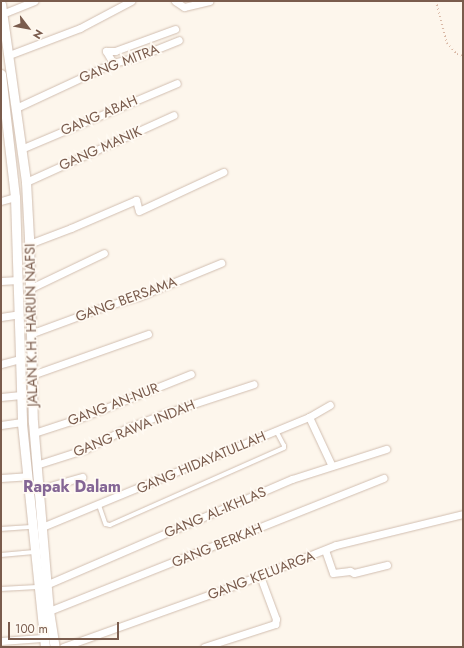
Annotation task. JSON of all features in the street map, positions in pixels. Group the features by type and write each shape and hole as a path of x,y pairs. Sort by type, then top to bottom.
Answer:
{"main road":[{"name":"JALAN K.H. HARUN NAFSI","path":"1,4 26,182 34,433 48,584 49,611 55,647"},
{"name":"JALAN K.H. HARUN NAFSI","path":"1,76 3,89 3,116 15,197 22,422 43,642"},
{"path":"3,89 12,87"},
{"path":"25,458 36,461"}],"street":[{"path":"2,14 35,1"},
{"path":"8,55 80,28 131,1"},
{"path":"175,1 184,6 209,1"},
{"path":"113,63 106,50 115,50 175,29"},
{"name":"GANG MITRA","path":"16,108 113,63 137,58 179,40"},
{"name":"GANG ABAH","path":"21,148 176,83"},
{"name":"GANG MANIK","path":"26,182 174,115"},
{"path":"29,244 136,200 139,211 223,172"},
{"path":"1,201 15,197"},
{"path":"29,289 104,253"},
{"name":"GANG BERSAMA","path":"30,334 106,306 138,297 221,263"},
{"path":"1,281 18,280"},
{"path":"1,317 19,314"},
{"path":"32,375 148,334"},
{"path":"1,364 20,360"},
{"name":"GANG AN-NUR","path":"34,433 82,417 191,374"},
{"name":"GANG RAWA INDAH","path":"36,461 86,449 129,427 162,414 254,384"},
{"path":"1,397 21,395"},
{"name":"GANG HIDAYATULLAH","path":"42,526 276,431 308,417 330,405"},
{"path":"308,417 332,466"},
{"path":"1,425 22,422"},
{"name":"GANG AL-IKHLAS","path":"48,584 292,479 332,466 364,458 386,449"},
{"path":"1,478 27,476"},
{"path":"39,490 82,477"},
{"name":"GANG BERKAH","path":"49,611 384,478"},
{"name":"GANG KELUARGA","path":"63,647 260,576 336,545 463,514"},
{"path":"325,550 333,573 350,571 354,573 387,565"},
{"path":"204,647 275,624 276,619 260,576"},
{"path":"1,640 43,642"}],"lane":[{"path":"99,504 106,524 110,525 284,448 276,431"},
{"path":"1,529 32,526"},
{"path":"1,555 34,552"},
{"path":"1,589 37,587"}],"path":[{"path":"436,1 447,43 457,54 463,56"}],"district":[{"name":"Rapak Dalam","path":"72,487"}]}
